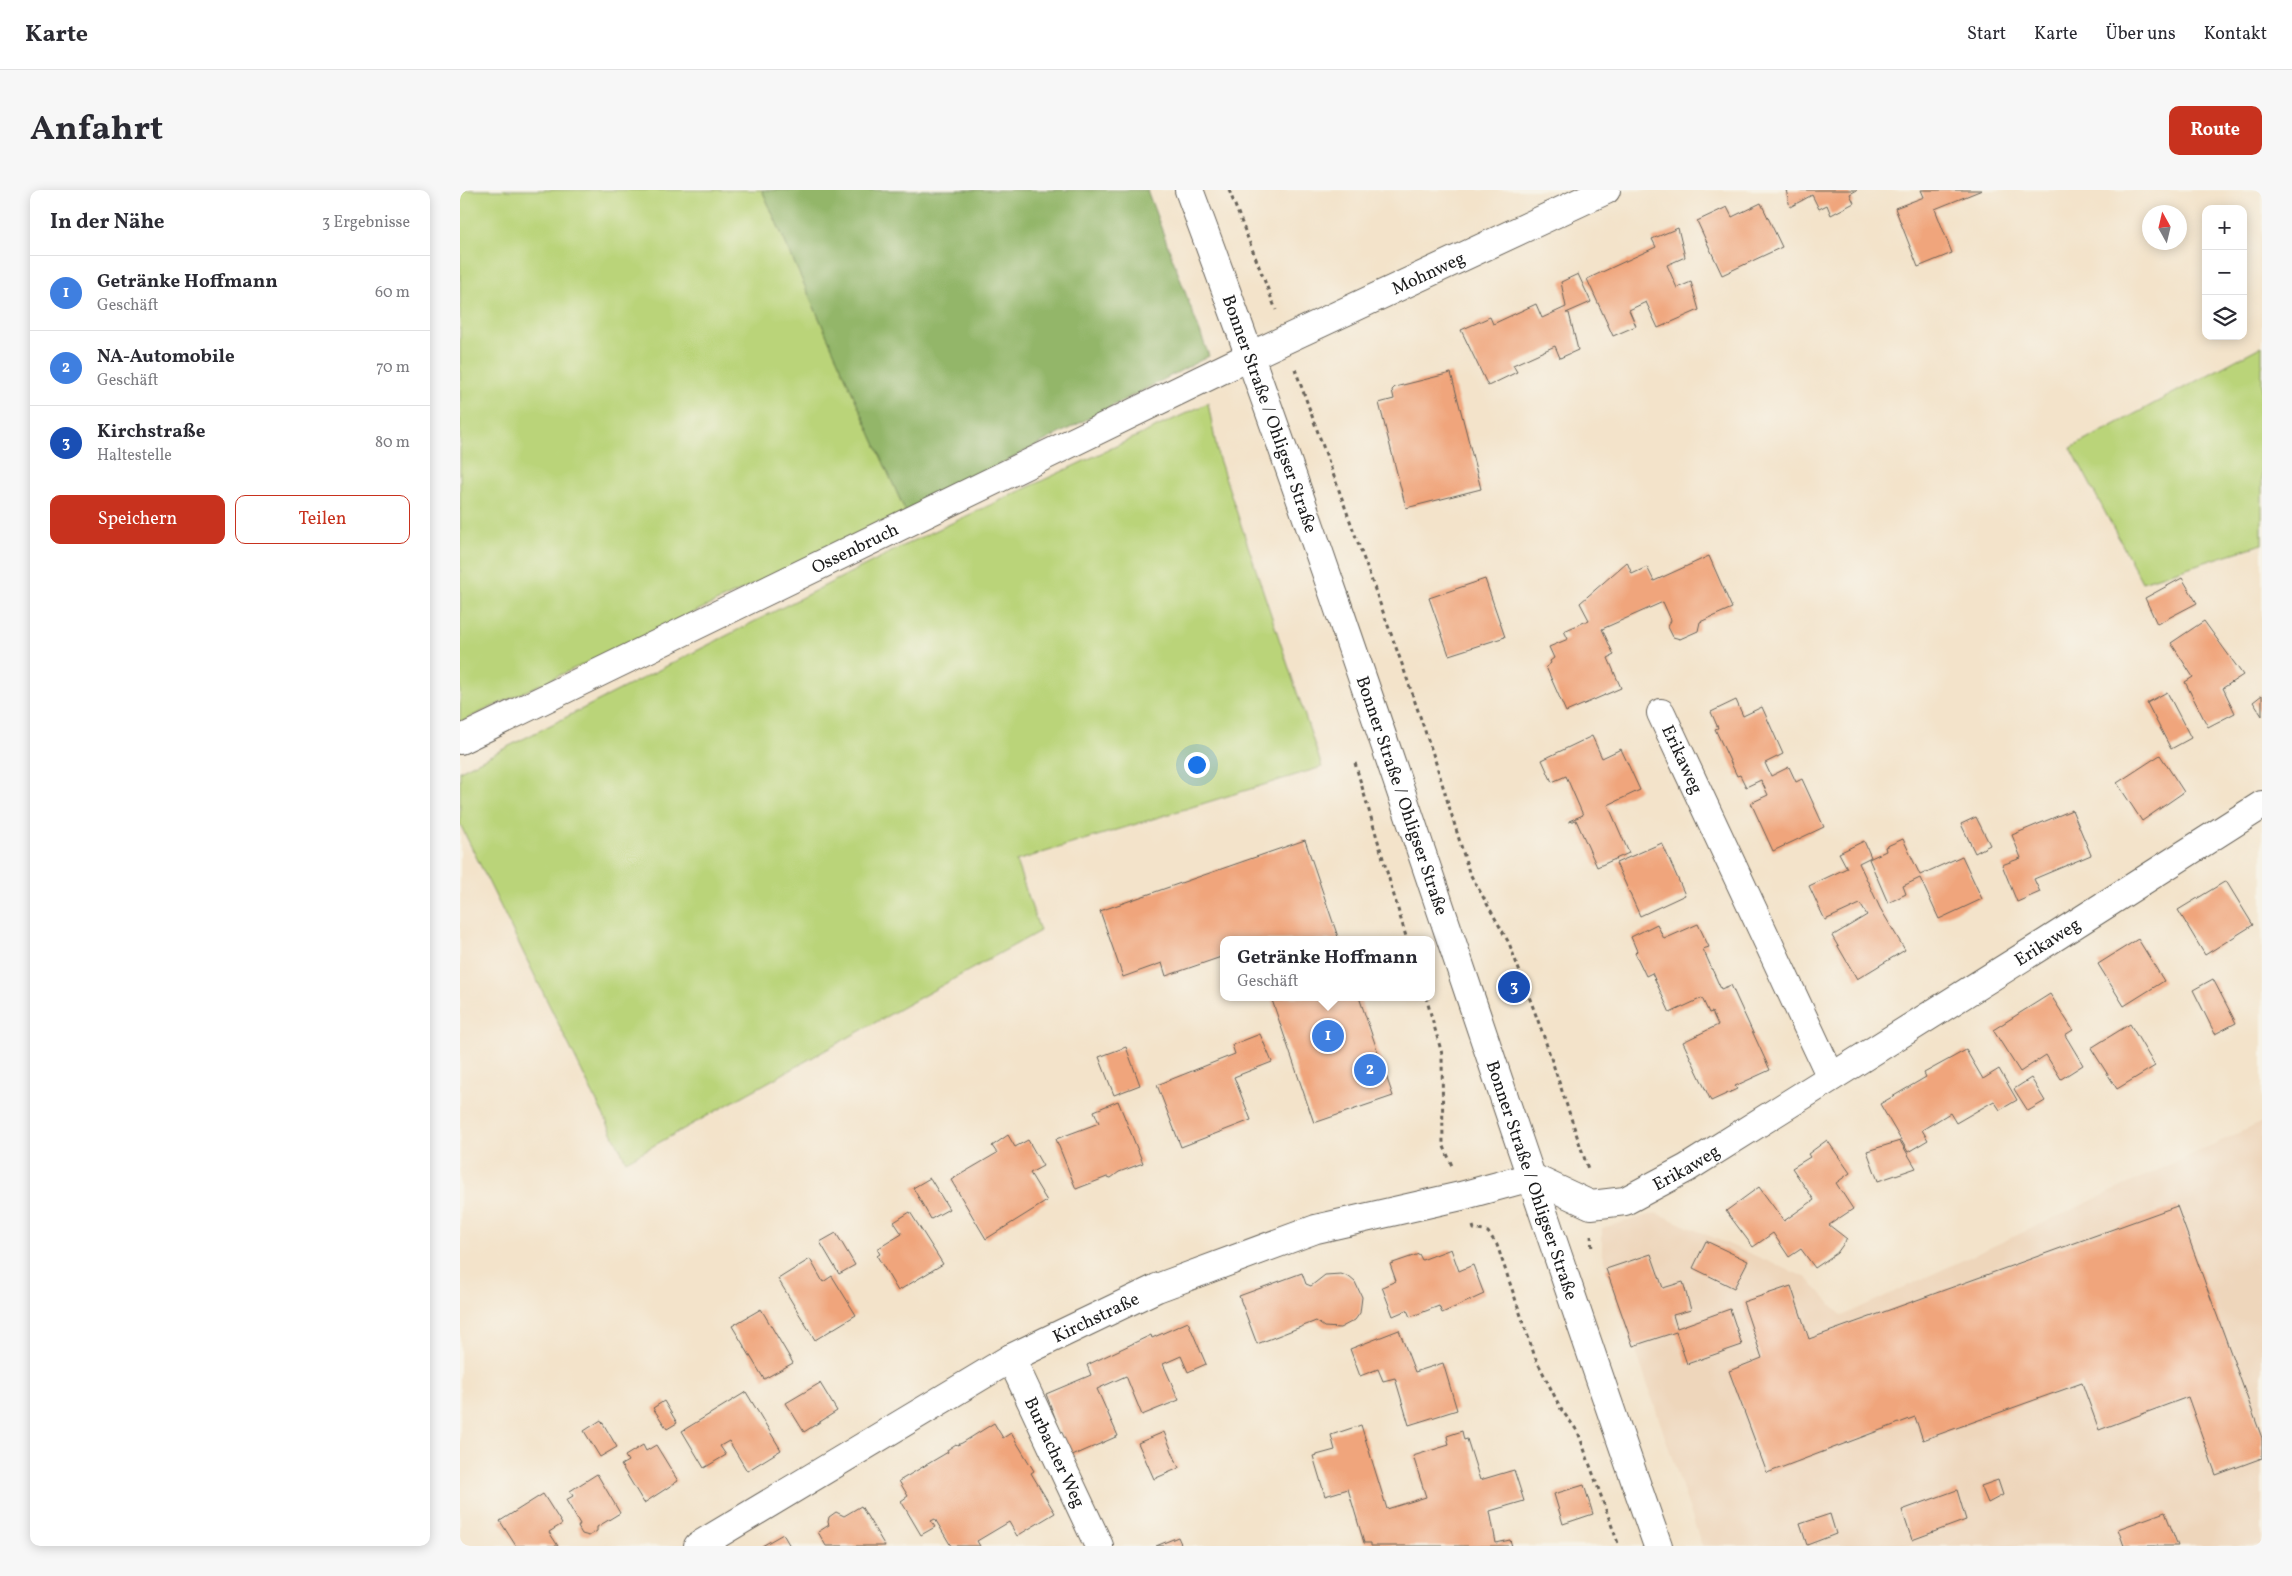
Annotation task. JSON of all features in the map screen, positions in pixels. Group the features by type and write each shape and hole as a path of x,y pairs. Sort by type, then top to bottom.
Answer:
{"street":[{"name":"Bonner Straße / Ohligser Straße","path":"1189,190 1250,356 1658,1546"},
{"name":"Mohnweg","path":"1250,356 1606,190"},
{"name":"Ossenbruch","path":"460,740 1250,356"},
{"name":"Erikaweg","path":"1661,713 1831,1077"},
{"name":"Erikaweg","path":"1591,1205 1625,1201 1687,1168 2262,805"},
{"path":"1531,1177 1591,1205"},
{"name":"Kirchstraße","path":"698,1546 1011,1358 1157,1288 1316,1229 1465,1195 1531,1177"},
{"name":"Burbacher Weg","path":"1011,1358 1099,1546"}],"path":[{"path":"1229,190 1286,339 1305,400 1413,695 1469,872 1509,943 1543,1034 1590,1176 1594,1259"},
{"path":"1427,1001 1442,1054 1443,1144 1465,1195 1474,1229 1488,1232 1497,1245 1535,1357 1561,1409 1578,1432 1620,1546"}],"shaded area":[{"path":"2262,1122 2262,1546 1702,1546 1602,1251 1602,1228 1656,1213 1807,1278 1842,1316"}],"green space":[{"path":"460,190 762,190 906,513 460,722"},
{"path":"762,190 1147,190 1209,356 906,513"},
{"path":"2262,346 2262,544 2142,582 2071,448"},
{"path":"1208,403 1218,456 1322,767 1016,861 1040,931 626,1161 460,824 460,771 907,544"}],"building":[{"path":"1786,190 1857,190 1850,194 1854,203 1831,215 1827,205 1819,209 1812,195 1790,207"},
{"path":"1921,190 1982,190 1935,209 1952,253 1918,267 1895,208 1924,197"},
{"path":"1761,203 1782,247 1722,275 1697,221 1727,207 1732,217"},
{"path":"1678,228 1685,257 1667,265 1677,288 1691,282 1699,310 1658,328 1646,302 1629,310 1636,326 1613,336 1587,279 1656,247 1652,239"},
{"path":"1578,274 1591,302 1566,313 1569,313 1578,350 1560,358 1555,346 1513,365 1517,372 1488,386 1461,330 1490,317 1493,324 1536,304 1542,318 1566,307 1561,282"},
{"path":"1451,373 1481,489 1406,508 1379,403 1394,399 1392,390 1395,387"},
{"path":"1709,556 1732,608 1700,622 1698,631 1680,639 1673,637 1668,627 1671,620 1663,602 1602,629 1614,655 1608,658 1621,688 1566,712 1546,667 1554,658 1549,647 1568,639 1564,631 1589,620 1580,603 1627,562 1632,574 1647,567 1654,581"},
{"path":"2182,578 2197,603 2157,624 2145,598"},
{"path":"1485,579 1505,637 1449,655 1429,598"},
{"path":"2204,621 2243,675 2223,688 2235,713 2208,727 2185,682 2193,677 2171,643"},
{"path":"2167,692 2191,738 2171,749 2147,703"},
{"path":"2262,695 2262,716 2253,702"},
{"path":"1736,700 1743,716 1762,707 1783,754 1765,763 1771,776 1789,767 1796,782 1802,779 1824,827 1773,851 1751,803 1768,795 1761,780 1746,787 1740,775 1737,776 1715,729 1718,728 1711,712"},
{"path":"1592,736 1602,758 1621,749 1640,790 1608,805 1629,853 1597,867 1576,820 1569,822 1583,815 1566,776 1552,782 1542,760"},
{"path":"2160,755 2184,792 2142,821 2117,783"},
{"path":"2072,810 2091,855 2034,879 2040,892 2017,902 2002,865 2021,858 2012,835"},
{"path":"1976,817 1990,845 1975,853 1961,824"},
{"path":"1903,839 1920,875 1962,856 1982,899 1939,919 1920,878 1903,886 1906,894 1888,903 1869,859 1886,851 1885,847"},
{"path":"1305,840 1338,936 1220,936 1220,957 1166,976 1162,963 1123,977 1100,911"},
{"path":"1864,841 1871,857 1859,863 1880,908 1905,950 1857,979 1832,936 1867,915 1860,904 1825,920 1809,886 1847,868 1839,853"},
{"path":"1662,843 1685,895 1640,916 1616,863"},
{"path":"2226,881 2253,925 2205,955 2178,910"},
{"path":"1657,924 1664,939 1698,924 1709,947 1703,949 1721,989 1731,985 1770,1070 1735,1086 1737,1089 1711,1101 1683,1042 1718,1025 1712,1012 1709,1013 1702,998 1670,1013 1652,973 1646,976 1635,953 1637,951 1631,937"},
{"path":"2138,939 2164,981 2124,1006 2098,964"},
{"path":"2213,979 2236,1023 2215,1034 2193,990"},
{"path":"2050,994 2073,1030 2065,1035 2083,1065 2061,1079 2046,1055 2020,1072 1993,1030"},
{"path":"1272,1001 1360,1001 1393,1096 1314,1123"},
{"path":"2130,1024 2155,1066 2117,1089 2091,1048"},
{"path":"1260,1034 1272,1062 1234,1077 1251,1120 1181,1147 1157,1085 1235,1054 1232,1045"},
{"path":"1126,1047 1140,1085 1114,1095 1099,1057"},
{"path":"1966,1050 1983,1079 1999,1069 2017,1100 2000,1110 1994,1101 1956,1123 1950,1113 1922,1130 1928,1140 1908,1152 1880,1104 1926,1077 1924,1073"},
{"path":"2031,1078 2045,1101 2028,1111 2014,1089"},
{"path":"1118,1101 1143,1163 1119,1172 1111,1178 1107,1177 1076,1189 1056,1139 1099,1123 1094,1111"},
{"path":"1008,1135 1015,1147 1028,1140 1043,1166 1030,1173 1047,1201 986,1239 951,1180 997,1153 992,1146"},
{"path":"1827,1140 1850,1173 1836,1183 1853,1209 1829,1225 1847,1239 1837,1253 1815,1268 1801,1249 1789,1257 1773,1233 1753,1247 1726,1211 1759,1187 1784,1221 1814,1200 1792,1168 1810,1157 1808,1154"},
{"path":"1900,1141 1916,1168 1878,1181 1867,1151"},
{"path":"930,1178 949,1209 931,1219 913,1188"},
{"path":"2177,1206 2262,1438 2262,1458 2216,1475 2188,1397 2099,1430 2082,1383 1923,1440 1915,1417 1767,1473 1729,1371 1762,1358 1743,1302 1791,1286 1809,1339"},
{"path":"910,1212 943,1264 898,1291 877,1256 880,1254 877,1249 902,1234 894,1222"},
{"path":"836,1233 855,1265 839,1274 820,1242"},
{"path":"1706,1241 1748,1261 1734,1288 1693,1268"},
{"path":"1451,1249 1459,1271 1473,1265 1484,1294 1442,1313 1439,1306 1410,1317 1407,1310 1393,1316 1382,1287 1396,1281 1390,1264 1419,1254 1422,1260"},
{"path":"1651,1254 1663,1288 1683,1282 1691,1310 1673,1315 1677,1328 1730,1309 1742,1345 1687,1364 1676,1332 1633,1346 1606,1269"},
{"path":"810,1259 823,1282 832,1276 856,1315 815,1340 778,1279"},
{"path":"1302,1273 1306,1284 1311,1286 1325,1275 1341,1274 1349,1277 1355,1282 1362,1297 1360,1313 1355,1320 1340,1328 1324,1327 1316,1321 1257,1344 1239,1296"},
{"path":"761,1309 793,1363 764,1379 732,1326"},
{"path":"1188,1322 1206,1364 1188,1372 1181,1356 1163,1364 1179,1400 1142,1415 1126,1376 1097,1389 1118,1436 1070,1457 1046,1394 1091,1375 1087,1365 1151,1335 1152,1338"},
{"path":"1399,1330 1415,1372 1443,1363 1457,1410 1409,1425 1395,1378 1383,1381 1378,1369 1360,1376 1350,1349"},
{"path":"820,1383 837,1411 804,1432 786,1403"},
{"path":"746,1392 781,1450 747,1471 729,1441 720,1446 726,1455 704,1468 682,1431"},
{"path":"664,1401 677,1423 667,1429 653,1408"},
{"path":"601,1420 617,1447 600,1457 584,1431"},
{"path":"994,1423 1003,1438 1011,1433 1034,1471 1031,1473 1055,1513 1017,1536 1009,1522 977,1541 980,1546 951,1546 935,1519 931,1521 935,1527 921,1535 901,1501 908,1496 899,1481 948,1452 947,1450 956,1444 962,1443"},
{"path":"1361,1425 1387,1509 1426,1497 1413,1456 1449,1445 1447,1436 1462,1431 1464,1440 1467,1439 1480,1480 1514,1470 1524,1501 1490,1511 1496,1543 1510,1540 1512,1546 1371,1546 1371,1543 1364,1543 1348,1489 1325,1496 1313,1456 1335,1450 1331,1435"},
{"path":"1164,1432 1179,1468 1154,1479 1138,1443"},
{"path":"643,1445 646,1451 656,1445 678,1481 644,1503 621,1465 628,1461 625,1456"},
{"path":"597,1474 620,1513 597,1527 597,1531 589,1536 582,1534 578,1527 580,1524 566,1500 573,1496 570,1491"},
{"path":"1998,1480 2003,1495 1988,1503 1981,1486"},
{"path":"1584,1485 1593,1514 1563,1524 1554,1494"},
{"path":"1957,1490 1966,1520 1912,1540 1902,1510"},
{"path":"543,1494 562,1524 549,1532 558,1546 516,1546 500,1521"},
{"path":"861,1506 885,1546 826,1546 818,1532 829,1525 829,1517 836,1512 844,1516"},
{"path":"2165,1512 2178,1546 2124,1546 2118,1529"},
{"path":"1830,1514 1836,1534 1807,1545 1800,1524"},
{"path":"783,1534 790,1546 762,1546"},
{"path":"1178,1537 1182,1546 1156,1546"}],"place":[{"name":"Kirchstraße","path":"1514,987"},
{"name":"Getränke Hoffmann","path":"1328,1036"},
{"name":"NA-Automobile","path":"1370,1070"}]}
